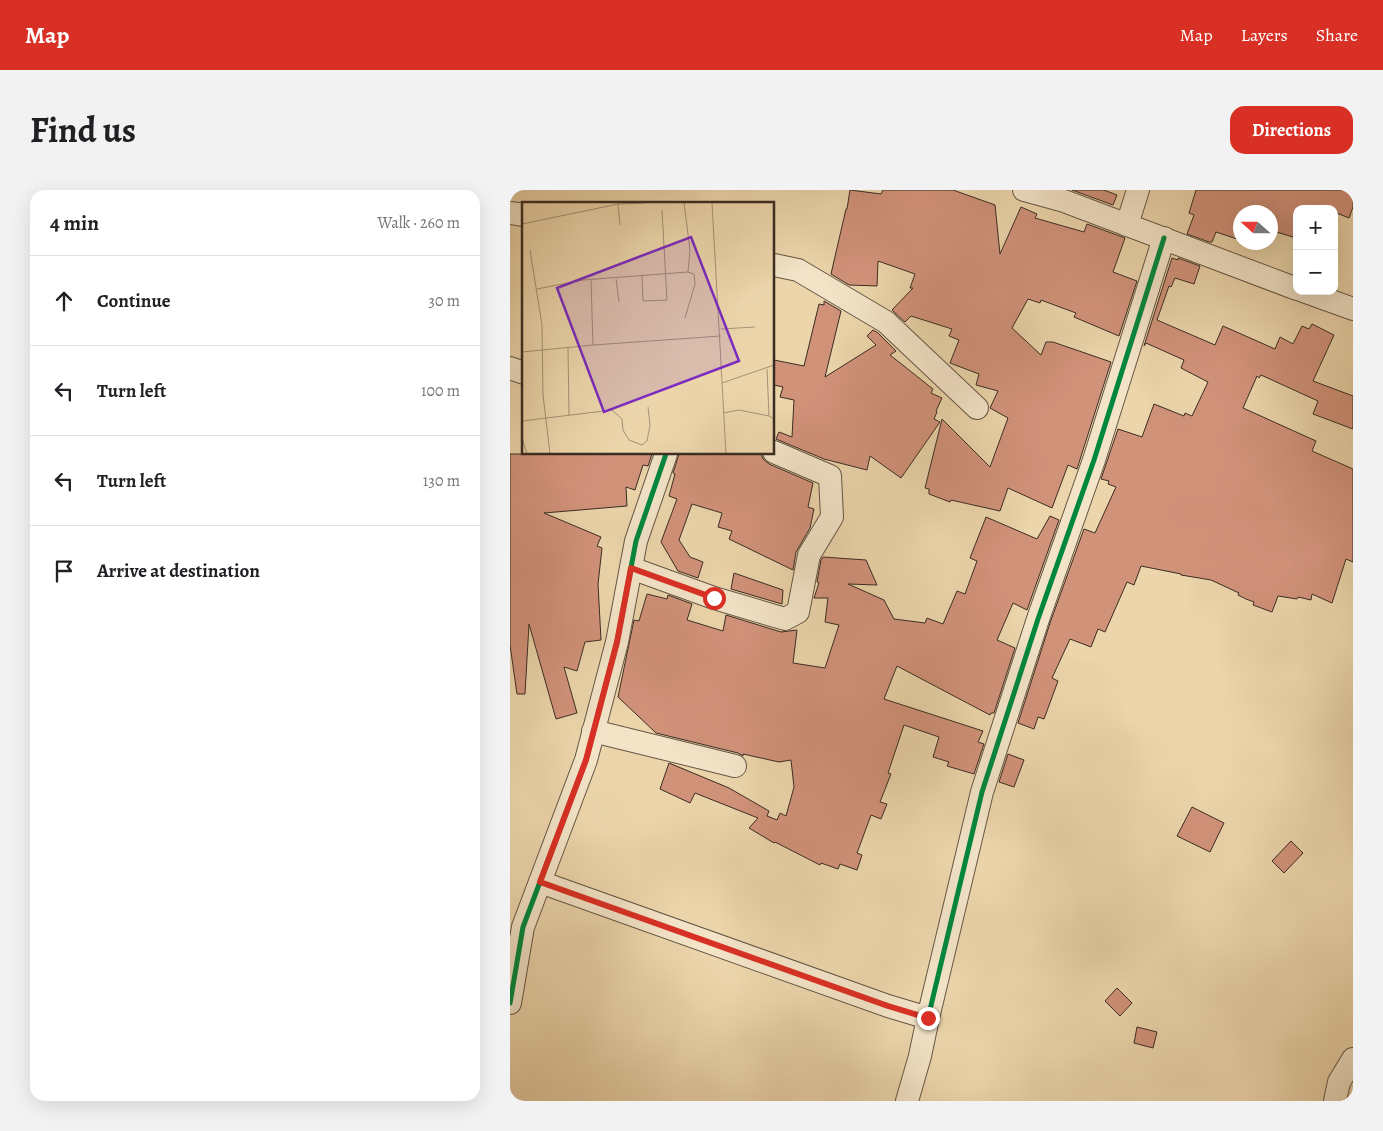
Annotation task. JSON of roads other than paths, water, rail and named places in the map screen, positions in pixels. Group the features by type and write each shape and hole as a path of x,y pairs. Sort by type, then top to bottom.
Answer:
{"street":[{"path":"1024,190 1064,201 1293,287"},
{"path":"1127,225 1138,190"},
{"path":"907,1101 920,1056 982,792 1038,618 1094,460 1164,238"},
{"path":"775,265 798,270 886,322 977,408"},
{"path":"1315,295 1353,308"},
{"path":"631,568 714,598 786,620 798,612 809,555 832,517 830,476 775,452"},
{"path":"510,1003 523,927 586,760 617,642 636,541 666,455"},
{"path":"593,731 735,766"},
{"path":"540,882 888,1006 928,1018"},
{"path":"1336,1101 1339,1082 1353,1059"}]}
